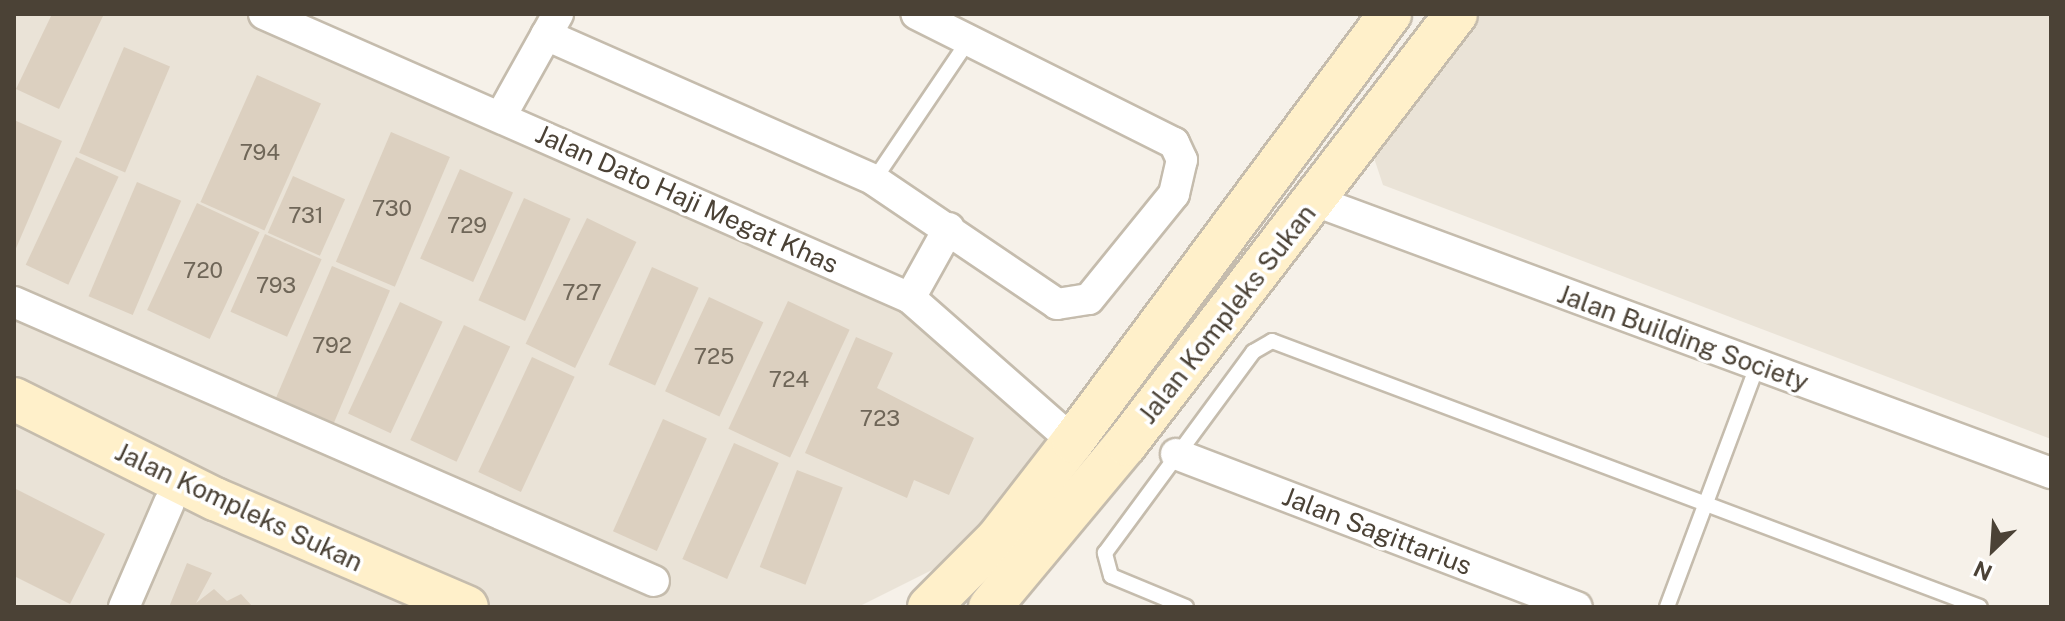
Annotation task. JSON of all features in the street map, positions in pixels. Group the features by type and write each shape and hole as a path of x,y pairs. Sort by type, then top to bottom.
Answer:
{"main road":[{"name":"Jalan Kompleks Sukan","path":"929,607 997,539 1390,14"},
{"name":"Jalan Kompleks Sukan","path":"990,607 1315,201 1456,14"},
{"name":"Jalan Kompleks Sukan","path":"14,399 215,499 467,607"},
{"name":"Jalan Kompleks Sukan","path":"14,426 169,503 399,607"}],"street":[{"name":"Jalan Dato Haji Megat Khas","path":"264,14 910,298 1073,441"},
{"path":"501,116 552,24 874,180 949,228 1043,297 1074,304 1101,289 1182,178 1182,160 1159,131 916,14"},
{"name":"Jalan Building Society","path":"1315,201 2051,473"},
{"path":"910,298 949,228"},
{"path":"14,302 654,581"},
{"name":"Jalan Sagittarius","path":"1176,454 1577,607"},
{"path":"124,607 169,503"}],"lane":[{"path":"874,180 970,38"},
{"path":"1186,607 1121,582 1105,565 1110,543 1253,352 1272,341 1706,501 1980,607"},
{"path":"1667,607 1757,366"}],"shaded area":[{"path":"14,14 294,14 907,299 1066,436 936,568 858,607 14,607"},
{"path":"1481,14 2051,14 2051,439 1383,185 1374,158"}],"building":[{"path":"52,14 103,16 59,109 16,89"},
{"path":"124,47 170,67 125,172 79,153"},
{"path":"257,75 321,103 264,230 200,202"},
{"path":"14,120 62,141 14,253"},
{"path":"391,132 450,157 395,287 336,262"},
{"path":"76,157 119,177 68,285 26,265"},
{"path":"460,169 513,193 473,282 420,259"},
{"path":"293,176 345,199 320,256 268,233"},
{"path":"137,182 181,201 133,315 89,296"},
{"path":"524,198 571,219 525,321 478,300"},
{"path":"197,203 260,232 210,339 147,310"},
{"path":"587,218 636,242 575,368 526,344"},
{"path":"265,234 322,259 287,337 230,312"},
{"path":"332,266 390,291 333,426 275,401"},
{"path":"652,267 699,288 655,385 608,365"},
{"path":"709,297 763,322 719,417 665,391"},
{"path":"788,301 850,330 790,458 728,429"},
{"path":"400,302 443,322 391,433 348,413"},
{"path":"464,325 510,347 457,462 410,440"},
{"path":"856,337 893,353 877,388 974,438 949,495 914,480 907,498 805,453"},
{"path":"532,357 575,377 521,492 478,472"},
{"path":"663,419 707,439 657,551 613,531"},
{"path":"734,443 779,463 727,579 682,559"},
{"path":"797,470 843,488 805,585 760,567"},
{"path":"14,488 105,534 70,604 14,576"},
{"path":"187,563 212,573 196,603 214,589 227,601 241,594 253,607 169,607"}]}
